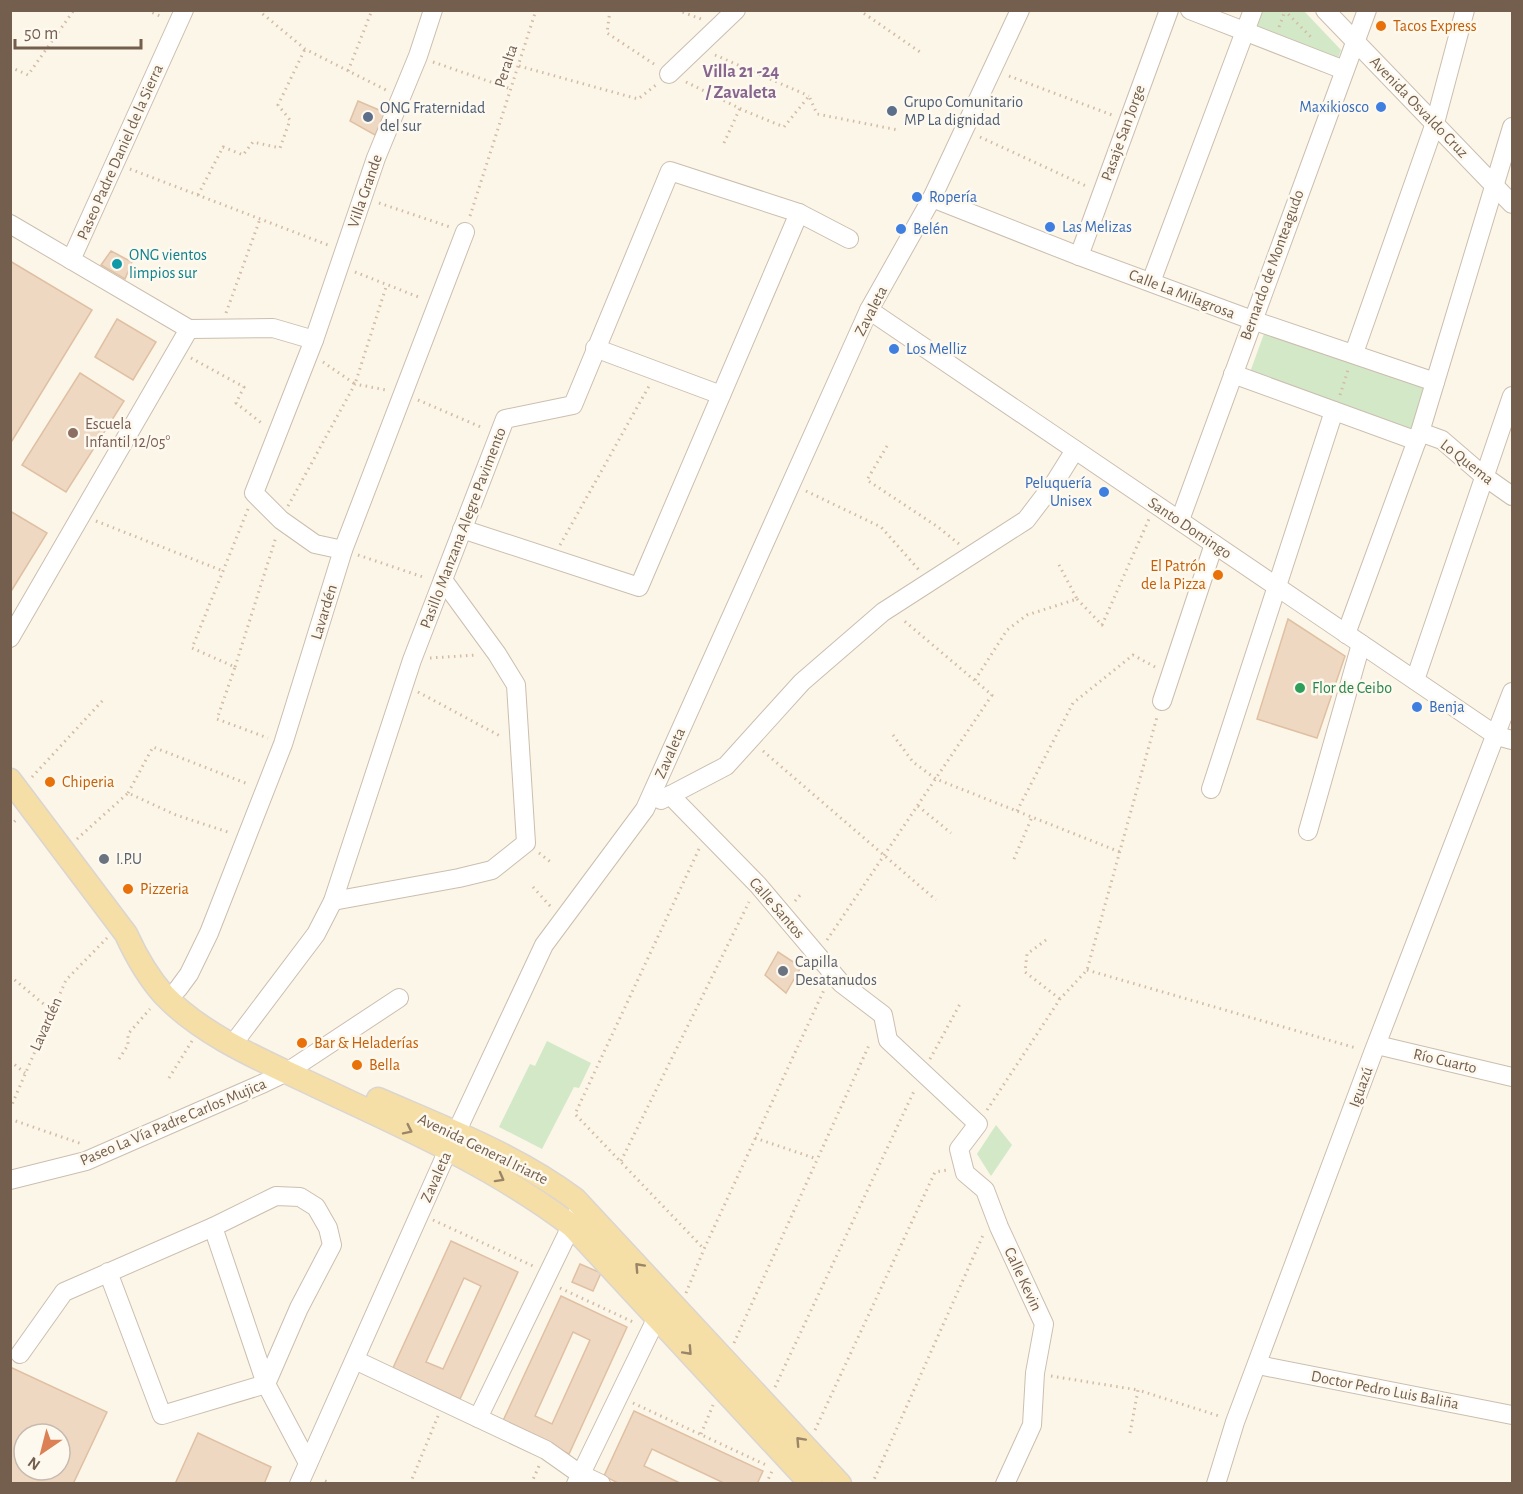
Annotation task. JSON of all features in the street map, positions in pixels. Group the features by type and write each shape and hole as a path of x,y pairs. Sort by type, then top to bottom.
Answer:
{"main road":[{"name":"Avenida General Iriarte","path":"15,786 123,929 139,962 203,1026 230,1043 292,1068 452,1142 546,1179 575,1199 576,1216 663,1314 722,1387 811,1484"},
{"name":"Avenida General Iriarte","path":"171,992 292,1068"},
{"name":"Avenida General Iriarte","path":"663,1314 726,1361 840,1484"}],"street":[{"name":"Paseo Padre Daniel de la Sierra","path":"71,261 184,10"},
{"name":"Villa Grande","path":"254,493 312,346 376,158 418,56 434,10"},
{"path":"669,74 736,10"},
{"name":"Zavaleta","path":"299,1484 543,945 645,808 869,310 932,198 1020,10"},
{"name":"Pasaje San Jorge","path":"1079,256 1169,10"},
{"path":"1190,10 1344,70"},
{"path":"1151,282 1253,10"},
{"name":"Avenida Osvaldo Cruz","path":"1325,10 1512,204"},
{"name":"Bernardo de Monteagudo","path":"1180,520 1251,320 1367,10"},
{"path":"1354,353 1435,123 1465,10"},
{"path":"1308,831 1354,639 1496,187 1512,127"},
{"name":"Pasillo Manzana Alegre Pavimento","path":"239,1036 316,934 333,901 412,660 505,419 573,405 670,171 799,213 849,238"},
{"name":"Calle La Milagrosa","path":"932,198 1251,320 1435,382"},
{"path":"462,529 639,587 799,213"},
{"path":"10,224 189,330 273,328 312,346"},
{"name":"Lavardén","path":"171,992 185,982 198,959 247,838 283,744 343,550 465,232"},
{"name":"Santo Domingo","path":"869,310 1354,639 1505,738"},
{"path":"10,638 189,330"},
{"path":"595,348 721,395"},
{"name":"Lo Quema","path":"1233,374 1334,411 1419,436 1442,440 1485,477 1512,496"},
{"path":"1415,680 1512,396"},
{"path":"1211,789 1334,411"},
{"path":"645,808 726,766 802,682 890,608 1026,520 1075,450"},
{"path":"254,493 280,520 315,544 343,550"},
{"path":"1162,701 1214,544"},
{"path":"333,901 492,870 526,843 516,685 497,654 442,582"},
{"name":"Iguazú","path":"1216,1484 1235,1422 1375,1049 1505,738 1512,692"},
{"name":"Calle Santos","path":"670,795 758,885 841,983 883,1015"},
{"name":"Paseo La Vía Padre Carlos Mujica","path":"10,1180 102,1155 292,1068 399,998"},
{"path":"883,1015 888,1040 978,1124 959,1149 963,1166"},
{"name":"Río Cuarto","path":"1375,1049 1512,1077"},
{"name":"Calle Kevin","path":"963,1166 965,1173 985,1190 1044,1324 1035,1373 1032,1425 1005,1484"},
{"path":"20,1354 64,1292 108,1272 213,1227 276,1196 300,1197 316,1207 328,1228 332,1245 299,1308 266,1384 162,1415 108,1272"},
{"path":"478,1418 576,1216"},
{"path":"213,1227 266,1384 308,1463"},
{"path":"578,1479 663,1314"},
{"path":"355,1360 546,1450 578,1479 601,1484"},
{"name":"Doctor Pedro Luis Baliña","path":"1258,1365 1512,1416"}],"path":[{"path":"10,67 28,75 74,10"},
{"path":"258,10 305,49 401,98"},
{"path":"348,70 372,10"},
{"name":"Peralta","path":"465,232 536,10"},
{"path":"610,10 607,33 669,74 740,108 784,127 809,96"},
{"path":"677,10 721,25"},
{"path":"859,10 920,52"},
{"path":"1284,10 1324,50 1320,61"},
{"path":"698,47 809,96 818,114 898,130"},
{"path":"198,195 223,147 243,155 253,142 280,148 290,120 278,105 305,49"},
{"path":"418,56 511,89"},
{"path":"519,66 638,99 669,74"},
{"path":"993,70 1128,121"},
{"path":"724,142 740,108"},
{"path":"965,130 1101,193"},
{"path":"114,163 260,219 341,258 387,284 437,304"},
{"path":"364,198 465,232"},
{"path":"220,329 260,219"},
{"path":"283,744 217,719 236,667 280,520 355,384 387,284"},
{"path":"312,346 355,384 403,394 498,435"},
{"path":"177,350 244,387 236,403 277,435"},
{"path":"1334,411 1354,353"},
{"path":"552,559 657,372"},
{"path":"887,446 867,480 938,527 972,555"},
{"path":"791,484 881,527 930,583"},
{"path":"236,667 192,648 254,493"},
{"path":"1058,563 1077,599 1102,625 1155,504"},
{"path":"81,515 223,571"},
{"path":"343,550 442,582"},
{"path":"975,680 1007,630 1027,615 1077,599"},
{"path":"817,954 992,695 890,608"},
{"path":"412,660 497,654"},
{"path":"1017,811 1073,704 1133,656 1169,675"},
{"path":"404,684 520,746"},
{"path":"15,786 104,699"},
{"path":"978,1124 1060,999 1087,970 1162,701"},
{"path":"893,735 913,762 936,779 1120,852"},
{"path":"750,740 936,900"},
{"path":"64,851 128,793 153,747 264,790"},
{"path":"128,793 176,815 247,838"},
{"path":"918,806 951,833"},
{"path":"1014,859 1032,817"},
{"path":"704,1249 575,1113 707,833"},
{"path":"621,1161 758,885"},
{"path":"533,887 562,920"},
{"name":"Lavardén","path":"10,1109 66,980 123,929"},
{"path":"1046,940 1027,954 1025,972 1060,999"},
{"path":"1087,970 1375,1049"},
{"path":"420,1213 547,1277 663,1314 704,1249 833,972"},
{"path":"10,976 52,1011"},
{"path":"118,1059 128,1045 128,1034 171,992"},
{"path":"767,1405 923,1072 960,1004"},
{"path":"726,1361 883,1015"},
{"path":"169,1078 203,1026"},
{"name":"Lavardén","path":"10,1061 25,1073"},
{"path":"10,1119 83,1144"},
{"path":"755,1138 817,1159"},
{"path":"807,1448 935,1172 963,1166"},
{"path":"872,1484 993,1212"},
{"path":"1035,1373 1138,1390 1235,1422"},
{"path":"701,1434 722,1387"},
{"path":"1130,1432 1138,1390"},
{"path":"619,1396 773,1468"},
{"path":"410,1484 444,1401"},
{"path":"326,1480 332,1484"}],"green space":[{"path":"1262,11 1304,11 1341,50 1336,64 1255,30"},
{"path":"1265,331 1427,387 1412,434 1249,375"},
{"path":"547,1041 591,1063 579,1088 574,1087 542,1149 499,1127 530,1064 535,1066"},
{"path":"996,1125 1012,1145 991,1176 977,1154"}],"building":[{"name":"ONG Fraternidad del sur","path":"358,101 386,113 375,135 350,121"},
{"name":"ONG vientos limpios sur","path":"111,251 132,262 125,279 101,265"},
{"path":"10,261 92,310 10,444"},
{"path":"117,319 156,342 133,380 95,357"},
{"name":"Escuela Infantil 12/05°","path":"80,373 124,401 66,492 22,465"},
{"path":"10,511 47,533 10,593"},
{"name":"Flor de Ceibo","path":"1288,619 1345,656 1317,738 1257,719"},
{"name":"Capilla Desatanudos","path":"778,952 801,967 786,993 765,975"},
{"path":"451,1241 518,1272 460,1399 393,1368","holes":["464,1278 481,1286 443,1369 426,1362"]},
{"path":"580,1264 601,1273 593,1291 572,1282"},
{"path":"561,1296 627,1327 569,1454 502,1423","holes":["573,1332 590,1340 552,1424 535,1416"]},
{"path":"10,1367 107,1412 73,1484 10,1484"},
{"path":"634,1411 763,1471 757,1484 726,1484 652,1449 644,1466 682,1484 620,1484 604,1476"},
{"path":"198,1433 271,1467 264,1484 175,1484"}],"place":[{"name":"Tacos Express","path":"1381,26"},
{"name":"Maxikiosco","path":"1381,107"},
{"name":"Grupo Comunitario MP La dignidad","path":"892,111"},
{"name":"ONG Fraternidad del sur","path":"368,117"},
{"name":"Ropería","path":"917,197"},
{"name":"Las Melizas","path":"1050,227"},
{"name":"Belén","path":"901,229"},
{"name":"ONG vientos limpios sur","path":"117,264"},
{"name":"Los Melliz","path":"894,349"},
{"name":"Escuela Infantil 12/05°","path":"73,433"},
{"name":"Peluquería Unisex","path":"1104,492"},
{"name":"El Patrón de la Pizza","path":"1218,575"},
{"name":"Flor de Ceibo","path":"1300,688"},
{"name":"Benja","path":"1417,707"},
{"name":"Chiperia","path":"50,782"},
{"name":"I.P.U","path":"104,859"},
{"name":"Pizzeria","path":"128,889"},
{"name":"Capilla Desatanudos","path":"783,971"},
{"name":"Bar & Heladerías","path":"302,1043"},
{"name":"Bella","path":"357,1065"}],"district":[{"name":"Villa 21 -24 / Zavaleta","path":"741,82"}]}
